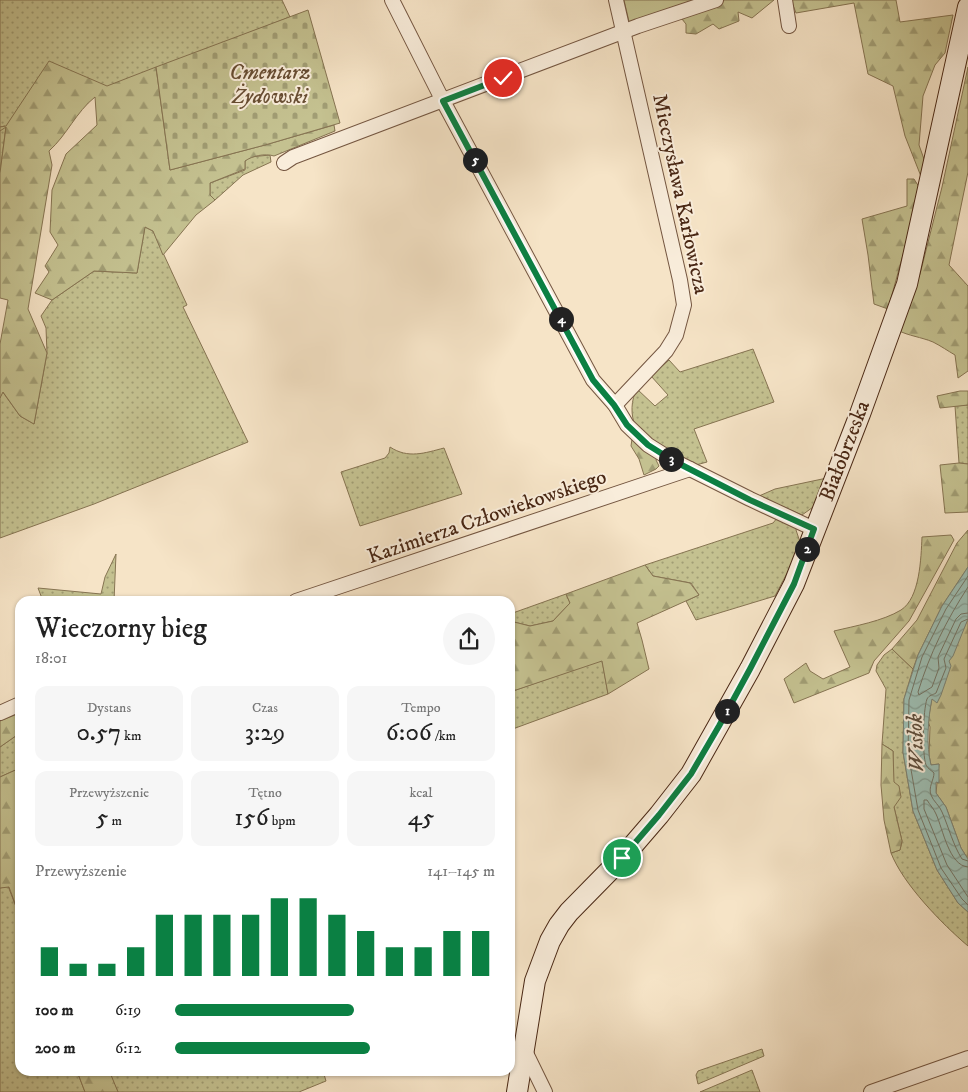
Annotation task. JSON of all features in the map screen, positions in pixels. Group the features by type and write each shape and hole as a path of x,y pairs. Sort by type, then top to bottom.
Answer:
{"street":[{"path":"392,0 443,101 593,380 614,405 627,425 648,445 690,469 750,500 814,529"},
{"name":"Mieczysława Karłowicza","path":"614,405 666,351 676,335 684,305 616,0"},
{"path":"284,163 293,157 624,32 716,0"},
{"path":"785,0 789,26"},
{"name":"Białobrzeska","path":"517,1092 535,981 550,941 569,912 622,858 691,774 746,677 789,593 860,414 907,284 968,6"},
{"name":"Kazimierza Człowiekowskiego","path":"311,596 690,469"},
{"path":"0,712 15,706"},
{"path":"524,1049 545,1092"},
{"path":"871,1092 968,1058"}],"green space":[{"path":"0,0 282,0 290,17 6,126 0,173 0,131 5,126 0,127"},
{"path":"624,0 724,0 630,26"},
{"path":"725,0 774,0 752,18 738,12 739,21 719,29 713,24 696,34 686,33 686,24 677,13"},
{"path":"791,0 896,0 900,22 953,15 945,53 935,65 923,96 919,145 925,162 922,179 905,136 893,86 868,74 854,3 796,13"},
{"name":"Cmentarz Żydowski","path":"308,10 340,123 170,170 156,67"},
{"path":"49,61 107,86 156,67 170,170 334,125 335,131 274,156 263,155 248,159 245,161 245,169 210,183 210,195 215,200 196,215 163,255 153,231 145,227 137,273 94,271 52,300 35,293 49,272 45,266 58,245 50,232 52,190 66,154 97,125 95,97 88,103 49,151 52,165 28,309 47,353 34,424 20,416 3,392 0,398 0,344 8,300 0,298 0,173 6,127 0,131 0,127 6,126"},
{"path":"968,67 968,172 949,265 968,286 968,371 958,378 955,355 933,342 897,330 920,274 942,187"},
{"path":"270,155 271,162 243,175 215,200 210,195 210,183 245,170 245,161 250,157"},
{"path":"907,179 914,179 921,190 888,309 874,304 862,219 907,206"},
{"path":"145,227 153,231 187,305 183,307 248,442 94,504 0,538 0,398 2,391 20,416 34,424 47,353 46,328 41,316 52,300 94,271 137,273"},
{"path":"753,349 774,402 694,429 707,462 696,465 655,443 636,427 632,413 635,393 637,389 655,406 668,395 651,376 669,360 680,372"},
{"path":"968,391 968,405 940,408 937,396"},
{"path":"968,405 968,464 959,463 955,406"},
{"path":"632,439 657,457 656,460 659,466 656,469 644,475 639,459 631,446"},
{"path":"390,447 410,454 444,448 462,494 360,526 341,472 385,458 389,453"},
{"path":"968,464 968,512 945,513 940,465"},
{"path":"827,478 816,505 802,515 759,496 775,489"},
{"path":"778,517 797,527 796,530 800,542 793,562 775,596 696,620 686,601 699,595 691,583 653,576 645,565 773,523"},
{"path":"968,530 968,567 942,606 913,669 892,649 917,620 957,543"},
{"path":"951,535 954,540 909,621 874,661 869,673 794,703 784,679 806,663 810,671 823,679 850,667 834,631 877,620 901,610 907,604 916,587 922,537"},
{"path":"116,554 114,596 41,596 38,588 101,594 105,577"},
{"path":"645,565 653,576 690,583 699,595 637,623 649,669 608,694 602,661 515,690 515,622 530,626 553,621 570,603 566,594"},
{"path":"566,594 570,603 553,621 530,626 515,622 515,612"},
{"path":"968,619 968,859 961,848 946,807 936,793 939,764 931,765 929,755 930,727 928,721 932,698"},
{"path":"892,649 913,669 904,699 903,752 913,811 937,870 958,903 968,912 968,946 924,903 904,878 891,853 900,850 902,841 894,807 893,751 882,744 886,689 876,671 877,665 884,655"},
{"path":"602,660 608,694 515,728 515,690"},
{"path":"15,715 15,736 0,747 0,721"},
{"path":"15,736 15,770 0,777 0,747"},
{"path":"882,744 893,751 894,782 899,786 901,797 894,807 902,841 900,850 891,853 884,820 881,785"},
{"path":"15,770 15,903 9,887 0,888 0,777"},
{"path":"8,886 15,904 15,1076 79,1076 85,1092 0,1092 0,888"},
{"path":"762,1049 764,1056 698,1084 696,1075 698,1071"},
{"path":"752,1070 760,1092 700,1092"},
{"path":"79,1076 111,1076 118,1092 85,1092"},
{"path":"110,1076 324,1076 326,1081 299,1092 118,1092"}],"water":[{"name":"Wisłok","path":"968,567 968,619 953,656 949,661 951,666 941,695 937,703 932,699 928,741 931,765 939,764 939,783 936,782 936,793 946,807 961,848 968,859 968,912 958,903 937,870 913,811 903,752 904,699 918,655 942,606"}],"route":[{"path":"503,78 443,101 517,235 593,380 614,405 627,425 648,445 672,460 750,500 814,529 794,584 750,669 691,774 622,858"}]}
